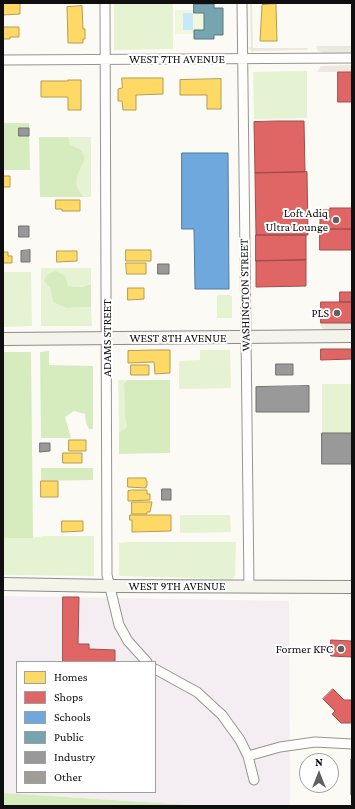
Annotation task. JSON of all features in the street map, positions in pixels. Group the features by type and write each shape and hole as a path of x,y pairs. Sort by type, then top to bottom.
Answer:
{"street":[{"name":"ADAMS STREET","path":"105,3 107,575 111,586 119,625 128,641 145,661"},
{"name":"WASHINGTON STREET","path":"242,3 249,587"},
{"name":"WEST 7TH AVENUE","path":"3,60 352,58"},
{"name":"WEST 8TH AVENUE","path":"3,339 352,336"},
{"name":"WEST 9TH AVENUE","path":"3,584 352,587"},
{"path":"156,670 187,686 208,701 232,727 248,756 254,780"},
{"path":"248,756 280,747 315,742 352,744"}],"shaded area":[{"path":"250,3 252,3 253,48 308,48 307,50 252,52 248,48 251,47"},
{"path":"316,46 352,46 352,53 323,53 318,51"},
{"path":"352,65 352,72 317,72 321,66"},
{"path":"320,323 352,323 352,329 324,329 321,327"},
{"path":"3,596 289,601 290,806 207,806 3,793"}],"green space":[{"path":"114,3 173,3 173,49 114,50"},
{"path":"175,10 194,10 194,13 204,13 204,30 195,30 194,34 175,34"},
{"path":"307,71 307,118 254,119 253,72"},
{"path":"3,123 29,123 30,170 3,170"},
{"path":"39,137 68,137 70,144 81,150 85,158 78,173 77,187 84,197 40,197"},
{"path":"68,137 91,137 91,197 84,197 77,187 78,173 85,158 81,150 70,144"},
{"path":"41,268 91,268 91,284 82,287 67,286 51,289 67,308 91,307 92,326 41,326"},
{"path":"56,271 65,276 68,286 82,287 91,284 91,307 67,308 53,302 51,289 44,281 48,274"},
{"path":"3,272 31,272 32,326 3,327"},
{"path":"217,295 230,295 232,297 232,318 217,318"},
{"path":"200,350 230,350 231,388 179,389 179,361 200,360"},
{"path":"49,351 49,365 93,366 93,429 89,429 86,423 85,414 74,411 65,417 71,438 41,438 40,352"},
{"path":"3,352 31,352 33,538 3,538"},
{"path":"118,380 128,380 124,383 125,417 127,427 119,432"},
{"path":"128,380 170,380 170,453 119,454 119,432 127,427 125,417 124,383"},
{"path":"322,384 352,384 352,433 322,433"},
{"path":"41,468 93,468 93,480 41,481"},
{"path":"180,515 230,515 231,532 180,533"},
{"path":"43,536 94,536 94,576 3,575 3,538 33,538"},
{"path":"236,542 235,575 234,578 231,579 121,576 119,575 119,543"},
{"path":"3,793 207,806 3,806"}],"water":[{"path":"183,13 193,13 193,30 183,30"}],"building: Homes":[{"path":"3,3 20,3 20,14 3,15"},
{"path":"276,4 277,41 260,41 262,5"},
{"path":"82,6 85,39 83,39 83,43 68,43 67,7"},
{"path":"3,27 19,27 19,37 3,39"},
{"path":"122,78 163,78 163,94 136,95 136,110 123,110 122,101 118,101 118,89 122,88"},
{"path":"221,79 221,109 207,109 207,95 180,95 180,80"},
{"path":"81,80 81,110 68,110 68,97 41,97 41,81"},
{"path":"3,176 10,176 10,187 3,187"},
{"path":"56,200 80,200 80,211 62,211 62,209 56,209"},
{"path":"126,250 151,250 151,261 126,261"},
{"path":"57,251 77,251 77,261 57,262"},
{"path":"3,252 8,252 8,256 12,256 12,263 3,263"},
{"path":"126,263 146,263 146,274 127,274"},
{"path":"128,288 144,288 144,299 128,300"},
{"path":"170,350 170,373 155,374 154,362 128,363 128,351"},
{"path":"131,365 149,365 149,375 131,375"},
{"path":"69,440 86,440 86,451 69,451"},
{"path":"63,453 82,453 82,463 63,463"},
{"path":"128,478 146,478 147,486 146,488 128,487"},
{"path":"41,481 58,481 58,497 41,497"},
{"path":"147,490 147,494 150,494 150,500 128,501 128,491"},
{"path":"132,502 152,502 150,512 147,512 147,514 132,514"},
{"path":"130,515 171,515 171,531 132,532 132,520 130,520"},
{"path":"62,521 83,521 83,531 62,532"}],"building: Shops":[{"path":"338,72 352,72 352,102 338,102"},
{"path":"304,121 305,172 255,173 254,122"},
{"path":"307,172 308,235 256,235 255,173"},
{"name":"Loft Adiq Ultra Lounge","path":"330,208 352,208 352,229 320,229 320,210 330,210"},
{"path":"320,229 352,229 352,250 320,250"},
{"path":"256,235 306,235 306,260 256,261"},
{"path":"306,260 306,286 256,287 256,261"},
{"path":"340,292 352,292 352,302 340,302"},
{"name":"PLS","path":"321,302 352,302 352,323 321,323"},
{"path":"321,349 352,349 352,359 321,360"},
{"path":"63,597 79,597 78,644 89,644 89,649 115,650 115,661 63,661"},
{"name":"Former KFC","path":"331,640 352,641 352,657 331,656"},
{"path":"333,689 344,700 352,700 352,723 341,723 332,714 335,711 323,699"}],"building: Schools":[{"path":"182,153 228,153 229,289 195,289 194,229 182,229"}],"building: Public":[{"path":"194,4 214,4 214,8 223,8 223,35 214,35 214,39 194,39 194,30 204,30 204,13 194,13"}],"building: Industry":[{"path":"19,128 29,128 29,136 19,136"},
{"path":"19,226 29,226 29,237 19,237"},
{"path":"30,250 30,262 21,262 21,251"},
{"path":"158,264 169,264 169,274 158,274"},
{"path":"276,364 293,364 293,375 276,375"},
{"path":"309,386 309,412 256,412 256,387"},
{"path":"322,433 352,433 352,464 322,464"},
{"path":"40,443 50,443 50,451 40,452"},
{"path":"162,489 171,489 171,500 162,500"}],"building: Other":[{"path":"350,759 352,759 352,795 350,795"}],"place":[{"name":"Loft Adiq Ultra Lounge","path":"336,220"},
{"name":"PLS","path":"337,313"},
{"name":"Former KFC","path":"341,649"}]}
